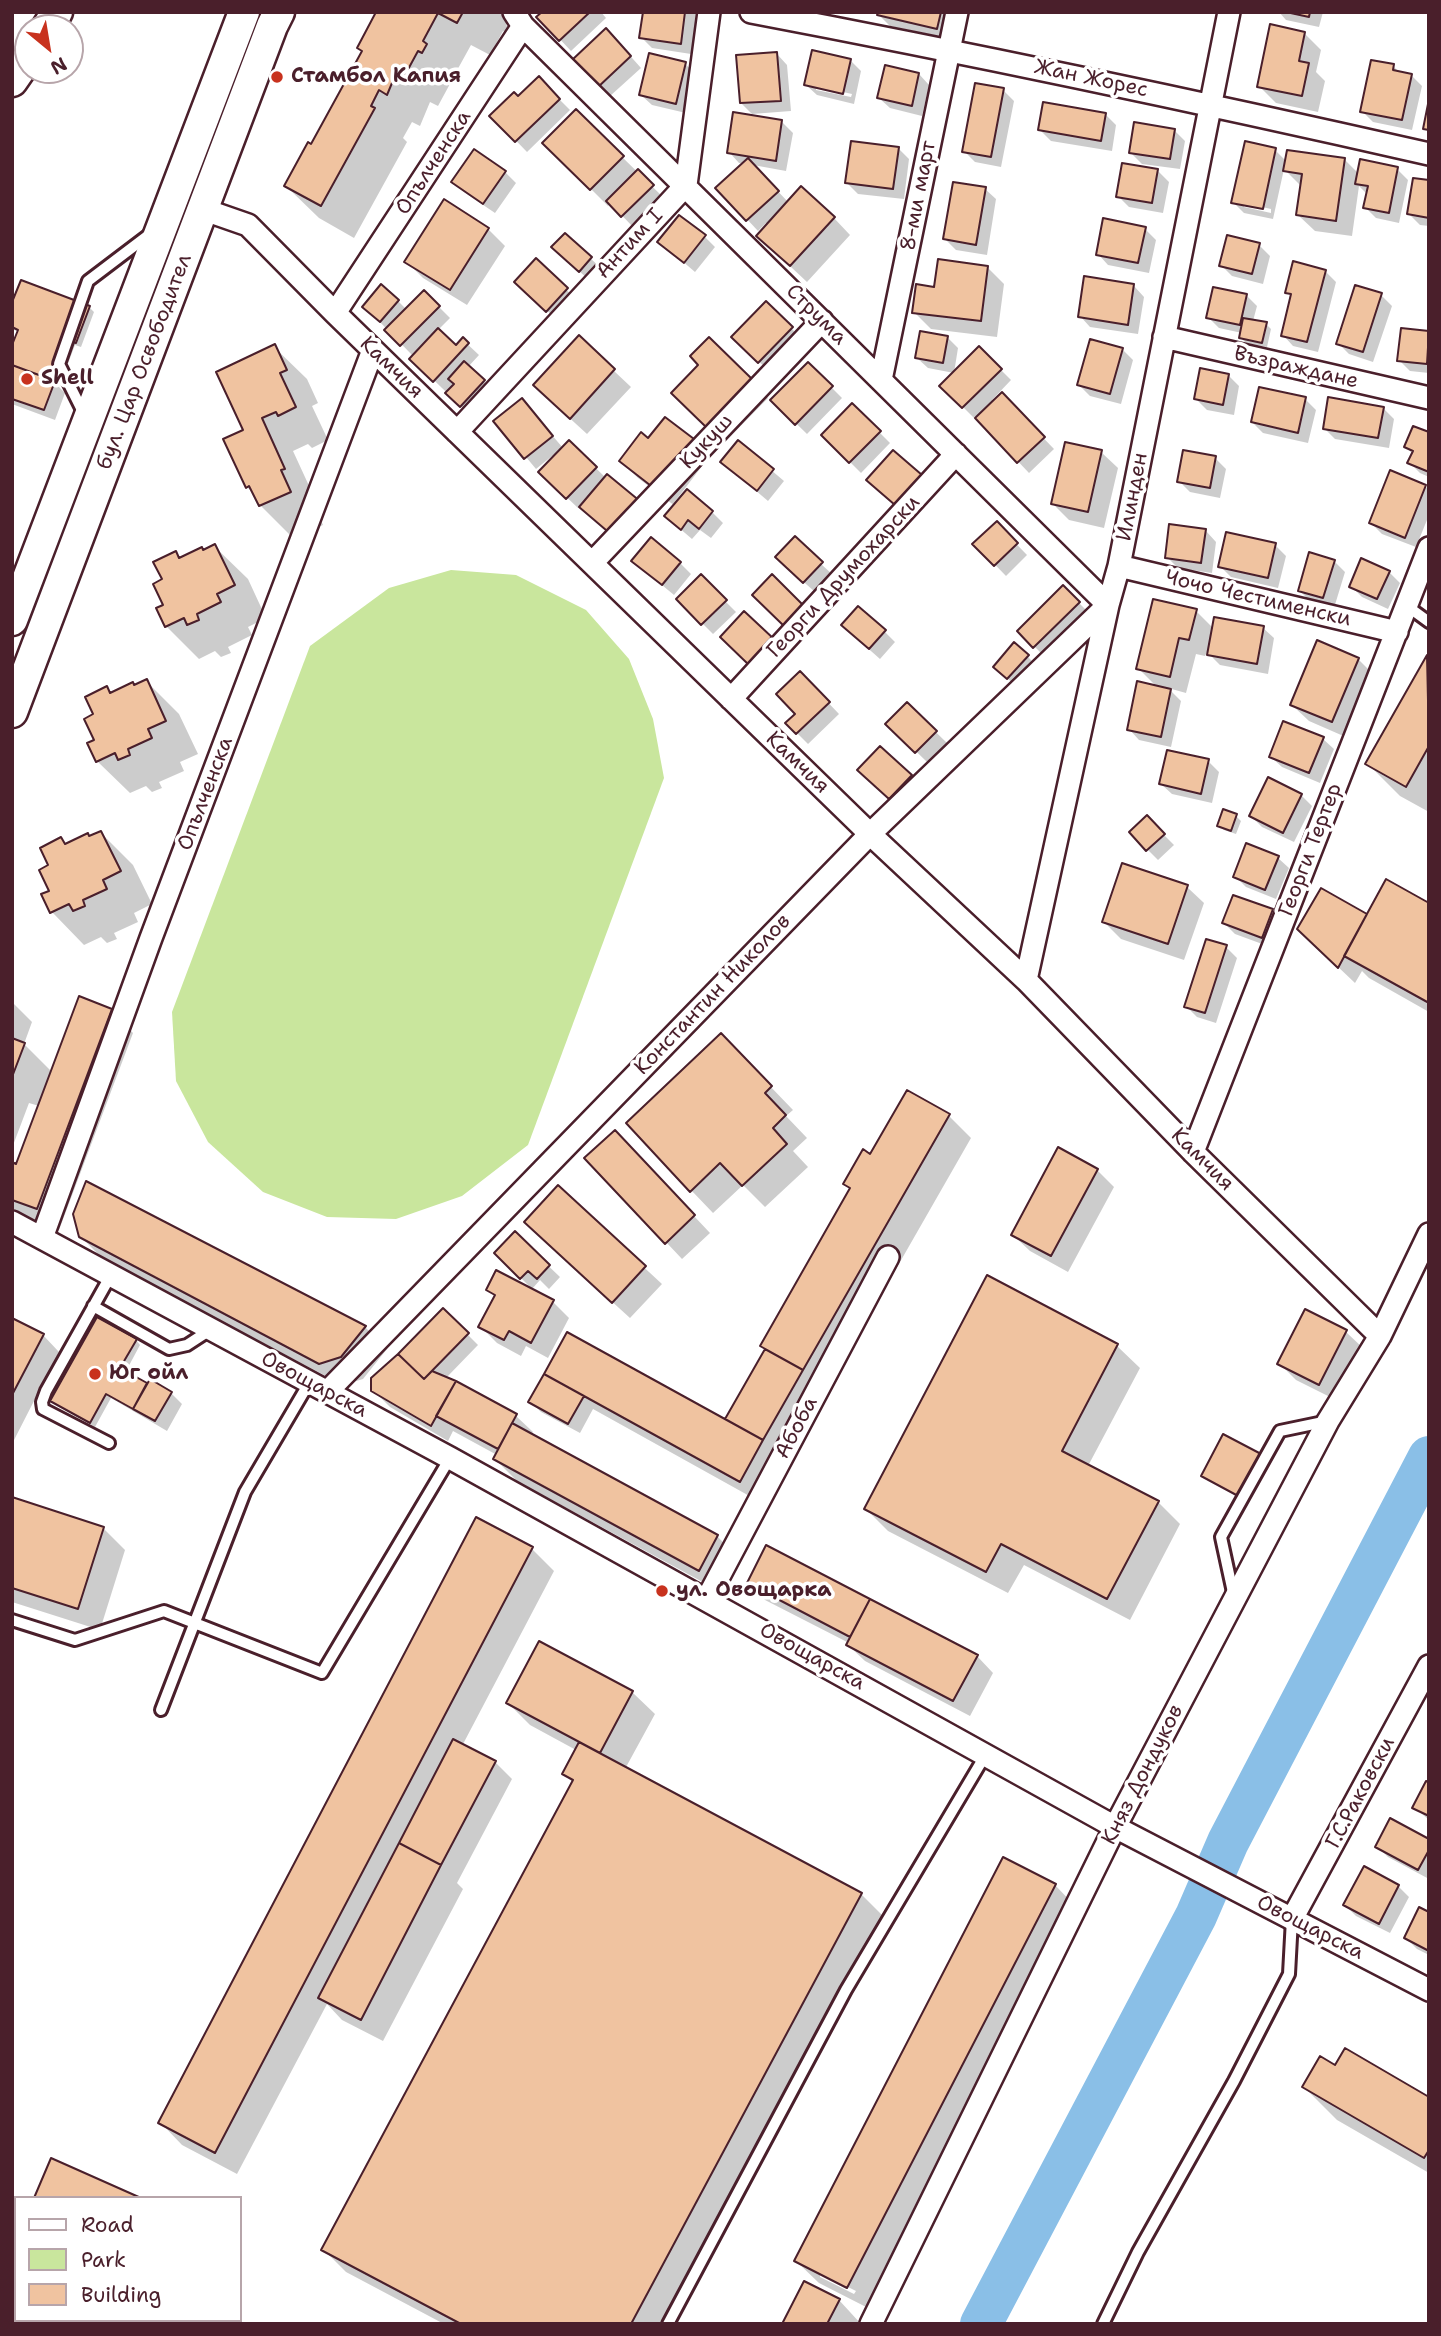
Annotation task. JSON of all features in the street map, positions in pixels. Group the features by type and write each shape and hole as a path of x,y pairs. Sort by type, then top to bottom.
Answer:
{"main road":[{"name":"бул. Цар Освободител","path":"12,620 244,12"},
{"name":"бул. Цар Освободител","path":"12,712 279,12"}],"street":[{"path":"686,185 709,12"},
{"name":"Жан Жорес","path":"751,12 948,49 1211,104 1429,154"},
{"name":"8-ми март","path":"881,380 957,12"},
{"name":"Илинден","path":"1026,979 1119,565 1229,12"},
{"name":"Струма","path":"519,19 1108,605"},
{"name":"Опълченска","path":"335,313 519,19"},
{"name":"Антим I","path":"457,432 686,185"},
{"name":"Камчия","path":"202,209 248,225 870,834 1026,979 1193,1152 1380,1336"},
{"name":"Кукуш","path":"592,564 822,321"},
{"name":"Възраждане","path":"1164,337 1429,398"},
{"name":"Опълченска","path":"42,1238 151,938 373,350"},
{"name":"Георги Друмохарски","path":"731,699 956,454"},
{"name":"Георги Тертер","path":"1193,1152 1429,548"},
{"name":"Чочо Честименски","path":"1119,565 1397,632"},
{"name":"Константин Николов","path":"318,1387 870,834 1108,605"},
{"name":"Овощарска","path":"15,1228 42,1238 450,1458 1115,1827 1429,1990"},
{"name":"Княз Дондуков","path":"871,2324 1115,1827 1328,1421 1380,1336 1429,1234"},
{"name":"Абоба","path":"707,1600 888,1257"},
{"name":"Г.С.Раковски","path":"1292,1919 1429,1666"}],"lane":[{"path":"88,422 59,364 88,281 164,224"},
{"path":"1406,606 1429,621"},
{"path":"109,1443 43,1409 42,1402 111,1275"},
{"path":"93,1306 169,1349 187,1345 210,1330"},
{"path":"161,1710 245,1492 318,1387"},
{"path":"1234,1600 1221,1537 1280,1431 1328,1421"},
{"path":"12,1620 75,1640 164,1611 322,1674 450,1458"},
{"path":"668,2324 846,1990 986,1754"},
{"path":"1103,2324 1138,2252 1234,2081 1289,1974 1292,1919"}],"green space":[{"path":"451,570 516,575 586,610 629,659 653,719 664,778 528,1145 462,1196 396,1219 327,1217 263,1192 208,1142 176,1081 172,1012 310,646 389,588"}],"building":[{"path":"376,12 463,12 457,23 438,13 423,41 427,44 422,53 418,51 405,75 397,71 387,95 379,90 371,106 375,108 321,206 284,186 308,142 311,144 362,51 357,48"},
{"path":"542,12 590,12 559,41 536,17"},
{"path":"643,12 685,12 681,44 639,38"},
{"path":"878,12 941,12 937,29 877,15"},
{"path":"1286,12 1310,12 1309,17"},
{"path":"1270,24 1305,32 1299,61 1309,63 1302,96 1257,87"},
{"path":"606,28 631,56 597,88 572,60"},
{"path":"812,50 851,59 843,94 804,85"},
{"path":"777,52 781,101 740,103 736,55"},
{"path":"649,53 686,62 676,104 639,95"},
{"path":"1371,60 1394,64 1393,70 1412,74 1402,120 1360,112"},
{"path":"885,65 919,73 912,106 877,98"},
{"path":"539,76 560,99 515,142 489,116 514,92 518,96"},
{"path":"975,83 1004,88 991,157 962,152"},
{"path":"1429,99 1429,130 1423,129"},
{"path":"1043,102 1106,113 1101,141 1038,130"},
{"path":"576,109 624,156 590,190 542,143"},
{"path":"733,112 782,120 776,161 727,153"},
{"path":"1134,122 1175,129 1170,159 1129,153"},
{"path":"851,141 899,147 893,189 845,183"},
{"path":"1245,141 1276,148 1263,209 1231,203"},
{"path":"474,149 506,171 483,204 451,182"},
{"path":"1287,150 1345,158 1336,221 1296,215 1302,174 1283,171"},
{"path":"748,158 779,191 746,221 715,188"},
{"path":"1360,159 1398,167 1389,213 1363,208 1368,186 1355,184"},
{"path":"1122,163 1158,169 1152,203 1116,197"},
{"path":"638,169 654,185 621,217 606,201"},
{"path":"1413,178 1429,180 1429,218 1407,214"},
{"path":"953,182 986,187 976,245 943,239"},
{"path":"801,186 835,217 790,266 756,236"},
{"path":"444,199 489,228 450,290 404,262"},
{"path":"679,215 706,235 684,263 657,242"},
{"path":"1103,218 1146,227 1138,263 1096,255"},
{"path":"565,233 592,257 579,272 551,247"},
{"path":"1227,235 1260,243 1252,274 1219,266"},
{"path":"536,258 568,288 546,312 514,282"},
{"path":"938,259 988,266 981,321 912,313 916,284 934,287"},
{"path":"1293,261 1326,270 1307,342 1281,336 1291,294 1285,293"},
{"path":"1084,276 1134,284 1128,325 1078,317"},
{"path":"21,280 90,306 76,343 70,341 55,381 12,365 12,345 18,330 12,327 12,302"},
{"path":"381,284 399,300 380,322 362,307"},
{"path":"1355,285 1382,293 1363,352 1336,344"},
{"path":"1213,287 1247,294 1240,325 1206,318"},
{"path":"424,290 440,306 400,346 384,330"},
{"path":"766,301 793,327 758,363 731,337"},
{"path":"1243,318 1267,322 1262,343 1239,338"},
{"path":"438,328 456,345 463,337 469,343 433,382 409,359"},
{"path":"1401,328 1429,331 1427,364 1397,361"},
{"path":"920,331 948,336 943,363 915,358"},
{"path":"579,335 615,369 570,419 533,385"},
{"path":"709,337 753,380 706,427 671,393 698,365 690,356"},
{"path":"1090,339 1123,348 1110,394 1077,385"},
{"path":"275,344 287,370 280,373 296,407 278,416 276,412 262,418 285,469 281,470 291,492 259,506 249,486 246,488 223,439 243,430 216,372"},
{"path":"979,346 1002,369 962,408 939,386"},
{"path":"464,361 485,380 460,407 445,393 454,384 448,379"},
{"path":"808,362 833,386 795,425 770,400"},
{"path":"12,365 55,381 44,410 12,399"},
{"path":"1200,368 1229,374 1223,405 1194,399"},
{"path":"1259,387 1306,397 1298,433 1251,422"},
{"path":"1002,392 1045,437 1017,463 975,418"},
{"path":"1328,397 1384,407 1378,438 1323,429"},
{"path":"522,398 553,436 524,459 493,421"},
{"path":"852,403 881,431 849,463 821,435"},
{"path":"665,417 694,439 655,489 619,461 641,432 648,438"},
{"path":"1413,426 1429,432 1429,472 1407,463 1413,451 1404,447"},
{"path":"569,440 597,467 566,499 538,472"},
{"path":"738,440 774,469 757,491 720,462"},
{"path":"1065,442 1102,450 1088,512 1051,504"},
{"path":"893,450 922,475 895,505 866,480"},
{"path":"1183,450 1216,456 1210,488 1177,482"},
{"path":"1390,470 1426,485 1405,538 1369,523"},
{"path":"607,474 641,502 613,536 579,507"},
{"path":"687,489 713,511 699,529 688,520 681,530 664,516"},
{"path":"997,521 1018,543 994,566 972,544"},
{"path":"1169,524 1206,529 1201,563 1165,558"},
{"path":"1226,532 1276,543 1268,578 1218,567"},
{"path":"795,536 823,562 803,583 775,557"},
{"path":"651,537 681,562 662,585 631,561"},
{"path":"215,544 235,585 217,594 221,602 197,614 199,620 187,625 184,618 165,627 156,608 163,605 153,584 162,579 153,562 176,551 179,558"},
{"path":"1309,552 1335,560 1323,598 1298,591"},
{"path":"1361,558 1390,571 1377,599 1349,587"},
{"path":"701,574 727,600 701,625 676,599"},
{"path":"772,574 805,607 785,627 752,595"},
{"path":"1063,585 1080,602 1033,648 1017,631"},
{"path":"1153,599 1197,609 1189,640 1179,638 1170,677 1136,669"},
{"path":"858,606 886,630 869,649 841,625"},
{"path":"744,611 775,640 750,666 720,637"},
{"path":"1214,617 1264,626 1257,664 1207,655"},
{"path":"1317,640 1359,658 1332,722 1290,705"},
{"path":"1014,642 1029,655 1007,679 993,667"},
{"path":"1427,655 1429,746 1406,787 1365,764"},
{"path":"800,671 830,702 796,734 785,723 795,714 776,694"},
{"path":"147,679 166,721 148,729 152,738 128,749 130,755 118,760 115,753 96,762 87,743 94,740 84,719 93,714 85,697 107,686 110,693 133,682 134,685"},
{"path":"1137,681 1171,689 1161,737 1127,730"},
{"path":"907,702 937,731 915,753 885,724"},
{"path":"1283,721 1324,737 1309,773 1269,757"},
{"path":"880,746 912,775 889,799 857,770"},
{"path":"1167,750 1209,759 1201,794 1159,784"},
{"path":"1268,777 1302,794 1283,833 1249,816"},
{"path":"1223,809 1237,814 1231,831 1217,826"},
{"path":"1147,815 1165,834 1146,851 1129,832"},
{"path":"101,831 121,871 103,880 107,889 83,900 85,906 73,911 69,904 50,913 41,894 49,891 39,870 48,865 40,848 61,837 65,844 88,833 89,836"},
{"path":"1246,843 1279,856 1265,890 1233,877"},
{"path":"1122,863 1188,885 1168,944 1102,922"},
{"path":"1386,879 1429,903 1429,1003 1344,956"},
{"path":"1321,888 1367,914 1338,968 1297,929"},
{"path":"1233,895 1273,909 1262,938 1222,923"},
{"path":"1206,939 1227,945 1205,1013 1184,1007"},
{"path":"79,996 112,1009 37,1209 12,1200 12,1162 16,1164"},
{"path":"721,1033 772,1086 765,1093 786,1115 773,1128 787,1144 742,1186 720,1163 690,1192 626,1123"},
{"path":"12,1038 25,1043 12,1077"},
{"path":"907,1090 950,1114 803,1370 760,1346 850,1188 843,1184 863,1149 870,1154"},
{"path":"615,1130 695,1215 665,1244 584,1158"},
{"path":"1058,1147 1098,1169 1051,1256 1011,1235"},
{"path":"86,1181 366,1326 341,1357 319,1364 79,1237 73,1214"},
{"path":"558,1185 646,1266 612,1303 524,1222"},
{"path":"515,1231 550,1265 537,1279 528,1271 520,1279 494,1253"},
{"path":"496,1270 554,1300 531,1343 509,1331 504,1340 478,1327 495,1295 486,1290"},
{"path":"987,1275 1118,1344 1062,1451 1159,1501 1107,1599 1001,1544 986,1572 864,1509"},
{"path":"443,1308 469,1333 424,1379 398,1354"},
{"path":"1305,1309 1347,1330 1319,1385 1277,1364"},
{"path":"97,1317 137,1339 120,1368 147,1383 133,1409 106,1394 90,1423 50,1401"},
{"path":"12,1318 44,1334 12,1395"},
{"path":"567,1332 763,1440 740,1482 544,1374"},
{"path":"765,1349 803,1370 763,1440 725,1419"},
{"path":"398,1354 424,1379 432,1371 456,1381 431,1426 371,1391 371,1378"},
{"path":"544,1374 584,1396 568,1424 528,1402"},
{"path":"150,1379 172,1392 155,1421 133,1409"},
{"path":"456,1381 517,1414 498,1449 436,1416"},
{"path":"512,1423 718,1535 699,1571 493,1459"},
{"path":"1223,1434 1263,1455 1240,1497 1201,1476"},
{"path":"12,1497 104,1527 78,1609 12,1588"},
{"path":"476,1517 533,1547 215,2153 158,2123"},
{"path":"766,1545 870,1599 850,1637 747,1583"},
{"path":"870,1599 978,1655 953,1701 846,1645"},
{"path":"539,1641 633,1691 600,1753 506,1703"},
{"path":"453,1739 496,1761 441,1865 399,1843"},
{"path":"579,1742 862,1893 631,2324 461,2324 321,2250 573,1780 562,1774"},
{"path":"1426,1781 1429,1782 1429,1816 1412,1808"},
{"path":"1390,1818 1429,1839 1429,1850 1418,1870 1375,1847"},
{"path":"399,1843 441,1865 361,2020 318,1998"},
{"path":"1003,1857 1056,1884 847,2288 794,2261"},
{"path":"1364,1866 1399,1885 1379,1924 1343,1905"},
{"path":"1419,1907 1429,1912 1429,1951 1404,1938"},
{"path":"1345,2048 1429,2097 1429,2150 1424,2158 1302,2087 1320,2056 1335,2065"},
{"path":"51,2158 136,2196 35,2196"},
{"path":"804,2281 840,2299 827,2324 782,2324"},
{"path":"12,2313 14,2322 41,2324 12,2324"}],"waterway":[{"path":"981,2324 1196,1916 1228,1842 1429,1457"}],"place":[{"name":"Стамбол Капия","path":"277,77"},
{"name":"Shell","path":"27,379"},
{"name":"Юг ойл","path":"95,1374"},
{"name":"ул. Овощарка","path":"662,1591"}]}
